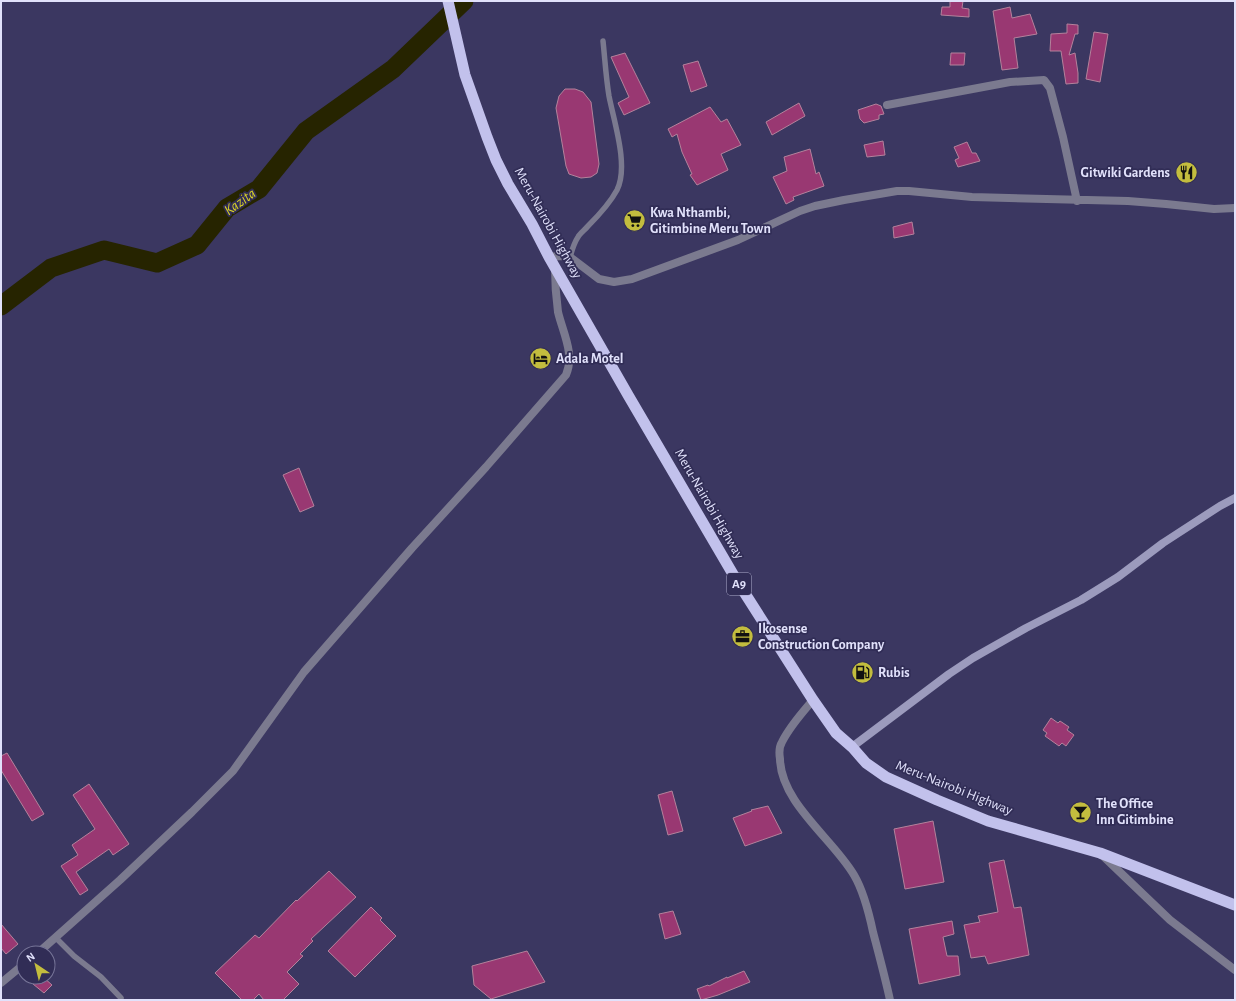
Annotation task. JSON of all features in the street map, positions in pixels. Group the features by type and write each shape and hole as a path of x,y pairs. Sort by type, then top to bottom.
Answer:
{"highway":[{"name":"Meru-Nairobi Highway","path":"448,1 456,38 470,89 496,160 508,184 733,574 813,700 836,733 866,762 886,777 937,800 988,821 1100,853 1235,905"}],"main road":[{"path":"852,747 973,658 1026,628 1081,600 1118,577 1163,543 1235,498"}],"street":[{"path":"887,105 1010,82 1044,80 1050,88 1054,102 1077,201"},
{"path":"549,257 570,257 599,279 614,282 632,279 738,240 787,217 815,206 851,198 909,191 972,197 1077,201 1128,201 1214,209 1235,208"},
{"path":"48,945 120,880 233,771 304,672 566,375 570,367 570,355 558,312 555,290 556,267"},
{"path":"813,700 792,726 781,743 779,752 780,767 784,781 795,801 820,833 846,862 861,889 868,911 890,1000"},
{"path":"1100,853 1170,920 1235,970"},
{"path":"1,983 16,971"}],"lane":[{"path":"570,257 579,235 608,203 617,189 621,178 621,163 617,133 609,95 603,41"},
{"path":"56,938 74,956 101,977 121,998"}],"building":[{"path":"950,1 963,1 962,8 969,9 969,17 941,15 942,7 950,7"},
{"path":"1010,7 1012,18 1030,14 1037,34 1014,38 1018,68 1002,70 993,11"},
{"path":"1067,24 1078,25 1078,34 1075,34 1069,55 1075,53 1078,83 1066,84 1061,51 1050,51 1051,34 1067,33"},
{"path":"1094,32 1108,34 1100,82 1086,79"},
{"path":"625,53 650,103 624,115 618,103 629,97 611,57"},
{"path":"951,53 965,53 964,65 950,65"},
{"path":"698,61 707,86 691,92 683,65"},
{"path":"565,89 575,89 583,92 591,102 599,164 597,173 591,177 581,178 569,174 566,166 556,108 559,96"},
{"path":"799,103 805,116 772,135 766,122"},
{"path":"876,104 881,106 884,114 879,115 879,119 864,123 860,119 858,110"},
{"path":"710,107 721,122 727,119 741,145 721,154 728,170 697,185 690,175 692,174 682,152 677,134 672,137 668,129"},
{"path":"883,141 885,155 867,157 864,145"},
{"path":"967,142 972,153 976,153 980,161 958,167 955,160 959,158 954,147"},
{"path":"810,149 816,174 819,172 824,186 793,197 794,200 786,204 773,177 787,171 784,157"},
{"path":"912,222 914,234 894,238 893,227"},
{"path":"299,468 314,506 300,512 283,475"},
{"path":"1051,718 1058,723 1060,721 1069,727 1067,730 1074,735 1066,746 1062,743 1059,746 1045,736 1047,733 1043,730"},
{"path":"7,753 44,814 32,821 1,770 1,756"},
{"path":"89,784 129,844 113,855 109,849 76,872 88,890 80,895 61,866 78,855 72,845 95,829 73,795"},
{"path":"672,791 683,831 668,835 658,795"},
{"path":"768,806 782,833 745,846 733,818 752,811 751,810"},
{"path":"933,821 944,882 905,889 894,829"},
{"path":"1004,860 1014,908 1021,907 1029,955 988,964 985,956 971,958 964,925 980,922 978,916 998,912 989,863"},
{"path":"329,871 356,897 311,939 313,941 300,954 303,956 287,972 299,984 283,1000 264,1000 259,994 253,1000 242,1000 215,973 255,935 259,938 296,900 297,901"},
{"path":"371,907 382,918 380,920 396,936 355,977 328,951"},
{"path":"673,911 681,934 665,939 659,914"},
{"path":"952,921 954,934 943,937 947,956 958,956 960,975 919,984 909,929"},
{"path":"1,924 18,944 6,954 1,948"},
{"path":"527,951 545,982 491,999 474,985 472,966"},
{"path":"744,971 750,982 701,1000 697,989 708,985 709,986"},
{"path":"34,985 52,985 44,993"}],"waterway":[{"name":"Kazita","path":"1,306 51,268 104,250 157,263 197,245 227,208 259,189 306,131 393,69 464,1"}],"place":[{"name":"Gitwiki Gardens","path":"1186,173"},
{"name":"Kwa Nthambi, Gitimbine Meru Town","path":"635,221"},
{"name":"Adala Motel","path":"540,359"},
{"name":"Ikosense Construction Company","path":"743,637"},
{"name":"Rubis","path":"862,673"},
{"name":"The Office Inn Gitimbine","path":"1081,812"}]}
